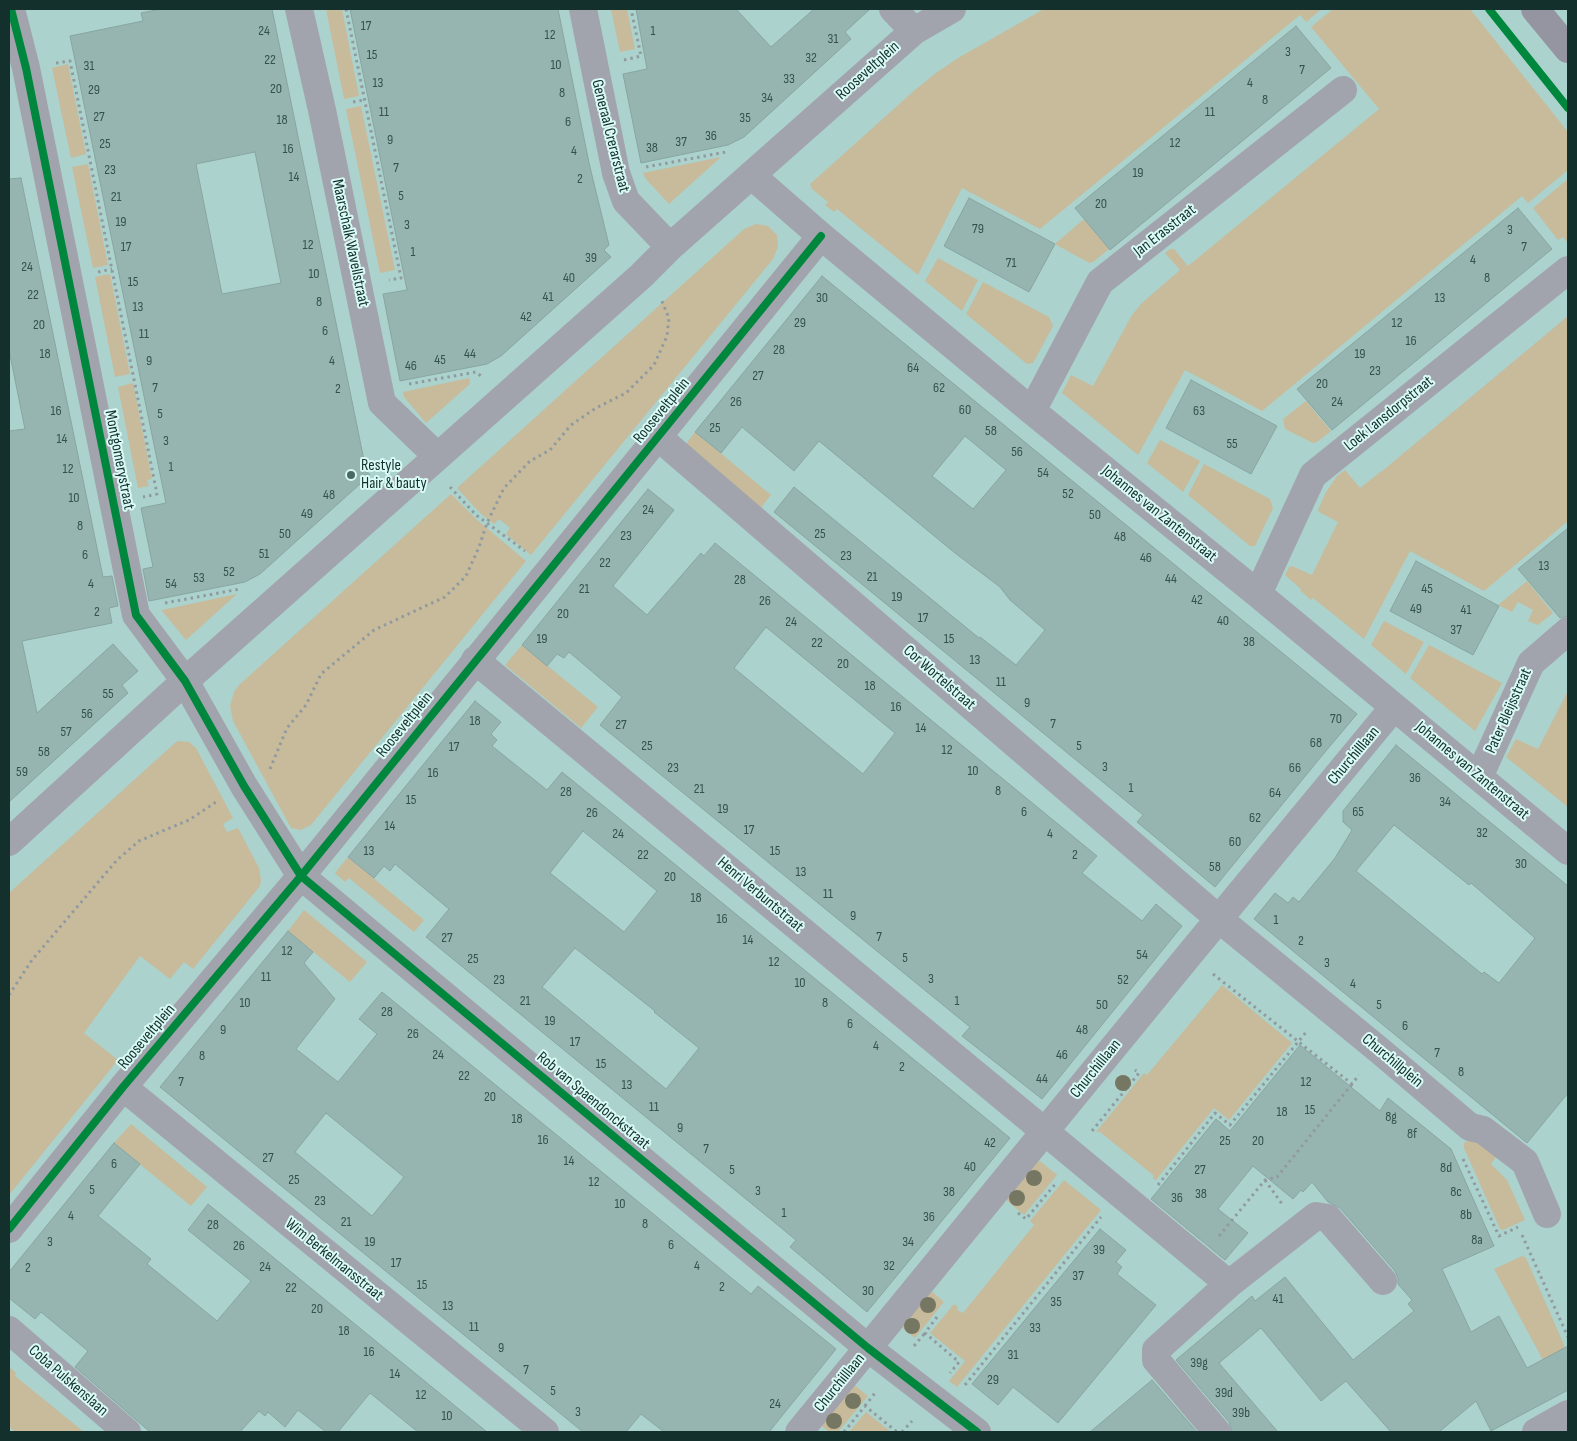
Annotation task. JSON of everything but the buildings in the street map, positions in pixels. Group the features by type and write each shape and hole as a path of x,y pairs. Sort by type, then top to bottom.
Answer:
{"main road":[{"path":"1535,9 1568,49"}],"street":[{"name":"Montgomerystraat","path":"11,9 26,68 136,614 185,681 244,786 301,876"},
{"name":"Maarschalk Wavellstraat","path":"299,9 359,286 382,403 433,460"},
{"name":"Generaal Crerarstraat","path":"583,9 616,173 626,201 670,246"},
{"path":"892,9 914,30"},
{"name":"Rooseveltplein","path":"9,842 185,681 508,392 641,276 670,246 914,30 952,9"},
{"name":"Jan Erasstraat","path":"1032,411 1100,282 1343,90"},
{"name":"Johannes van Zantenstraat","path":"751,176 1032,411 1258,594 1568,851"},
{"name":"Rooseveltplein","path":"9,1229 123,1088 301,876 821,236"},
{"name":"Loek Lansdorpstraat","path":"1258,594 1312,475 1568,270"},
{"name":"Cor Wortelstraat","path":"658,437 1219,919"},
{"name":"Pater Bleijsstraat","path":"1479,777 1531,662 1568,631"},
{"name":"Henri Verbuntstraat","path":"475,660 1044,1132"},
{"name":"Churchilllaan","path":"799,1432 1394,707"},
{"name":"Rob van Spaendonckstraat","path":"301,876 868,1348 977,1432"},
{"name":"Churchillplein","path":"1219,919 1470,1127 1483,1130 1525,1162 1547,1214"},
{"name":"Wim Berkelmansstraat","path":"123,1088 545,1432"},
{"path":"1044,1132 1130,1201 1238,1277"},
{"path":"1217,1432 1156,1360 1156,1350 1238,1277 1316,1216 1328,1218 1383,1281"},
{"name":"Coba Pulskenslaan","path":"9,1330 127,1432"}],"path":[{"path":"346,9 400,278 359,286"},
{"path":"594,67 641,56 631,9"},
{"path":"26,68 70,60 154,474 157,494 113,503"},
{"path":"616,173 726,152 751,176"},
{"path":"9,995 32,960 117,860 139,841 189,820 267,774 273,764 287,728 306,704 321,674 374,630 446,596 466,576 487,523 504,488 530,461 550,450 571,425 596,408 626,393 654,365 667,336 670,318 662,300 641,276"},
{"path":"379,388 476,372 508,392"},
{"path":"433,460 476,515 550,568"},
{"path":"135,609 245,588 274,602"},
{"path":"1189,955 1352,1084"},
{"path":"939,1402 1215,1113 1230,1125 1326,1006"},
{"path":"1238,1277 1233,1252 1217,1239 1265,1180 1277,1177 1379,1050"},
{"path":"1470,1127 1456,1144 1499,1236 1547,1214"},
{"path":"1518,1227 1568,1337"},
{"path":"923,1281 948,1302 925,1333 958,1362 939,1402"},
{"path":"844,1432 865,1406 897,1432"}],"shaded area":[{"path":"326,9 342,9 359,96 344,99"},
{"path":"611,9 627,9 635,49 620,52"},
{"path":"1044,9 1322,9 1306,22 1300,15 1040,229 962,188 918,275 837,209 834,212 825,205 828,202 812,189 810,184 936,73 958,58"},
{"path":"1333,9 1470,9 1568,132 1568,170 1528,203 1522,196 1262,411 1185,370 1138,455 1062,393 1071,375 1093,386 1132,315 1142,303 1180,270 1165,253 1170,249 1174,249 1188,266 1379,109 1311,27"},
{"path":"68,64 86,154 71,158 52,68"},
{"path":"361,106 395,270 380,273 346,109"},
{"path":"721,157 669,204 645,178 643,173"},
{"path":"88,164 108,265 93,268 72,167"},
{"path":"1568,179 1568,243 1563,237 1558,240 1533,208"},
{"path":"1084,219 1109,249 1089,263 1055,244"},
{"path":"756,224 768,226 777,235 778,247 773,259 531,555 506,534 510,528 499,519 494,524 481,514 457,488 744,229"},
{"path":"938,258 978,280 962,311 925,281"},
{"path":"110,274 130,374 115,377 95,277"},
{"path":"983,282 1049,317 1053,326 1033,363 1027,364 966,314"},
{"path":"1568,316 1568,521 1484,591 1410,551 1364,639 1313,598 1311,600 1285,575 1289,567 1292,566 1312,575 1338,522 1318,510 1326,492 1337,476 1345,470 1360,488"},
{"path":"469,378 470,384 426,423 404,397 403,392"},
{"path":"133,383 152,479 147,480 149,486 138,488 118,387"},
{"path":"1306,401 1331,431 1313,443 1285,429 1283,419"},
{"path":"695,432 771,495 755,515 679,453"},
{"path":"1160,440 1200,461 1183,492 1147,463"},
{"path":"1204,464 1270,499 1273,508 1255,546 1250,546 1188,495"},
{"path":"451,494 476,519 526,561 311,825 301,830 291,828 233,721 230,706 234,692 239,685"},
{"path":"1527,581 1553,613 1538,625 1528,621 1533,610 1518,602 1512,612 1498,605"},
{"path":"237,594 186,640 162,611 162,610"},
{"path":"1384,621 1424,642 1406,674 1371,645"},
{"path":"522,645 598,707 581,728 505,665"},
{"path":"1429,645 1502,683 1475,731 1410,678"},
{"path":"1568,691 1568,807 1506,757 1516,739 1538,749"},
{"path":"176,742 189,742 196,748 233,818 223,824 227,832 238,828 259,868 260,886 193,969 184,962 170,979 140,956 84,1033 118,1060 9,1195 9,893"},
{"path":"348,857 424,920 414,932 349,878 345,882 335,873"},
{"path":"304,910 367,962 350,982 288,931"},
{"path":"1222,985 1292,1043 1229,1120 1214,1108 1156,1180 1153,1179 1153,1175 1100,1132 1096,1132 1144,1073 1147,1075"},
{"path":"131,1124 207,1187 191,1206 114,1143"},
{"path":"1473,1138 1496,1157 1491,1164 1507,1180 1525,1220 1503,1230 1500,1229 1464,1148 1464,1143"},
{"path":"1040,1161 1057,1175 1024,1215 1004,1198 1034,1163"},
{"path":"1064,1180 1101,1210 957,1387 949,1381 965,1361 930,1333 954,1304 958,1307 957,1310 963,1313 1034,1225 1030,1221"},
{"path":"1522,1256 1526,1258 1568,1354 1568,1381 1552,1390 1544,1362 1494,1269"},
{"path":"929,1289 944,1302 915,1338 899,1325"},
{"path":"11,1368 16,1373 15,1376 84,1432 15,1432 9,1427 9,1371"},
{"path":"852,1383 868,1396 838,1432 829,1432 819,1424"},
{"path":"866,1412 891,1432 849,1432"}],"cycle path":[{"path":"11,9 26,68 136,615 185,681 244,786 301,876 868,1348 977,1432"},
{"path":"1489,9 1568,108"},
{"path":"9,1229 123,1087 301,876 821,236"}],"place":[{"name":"Restyle Hair & bauty","path":"351,475"}]}
